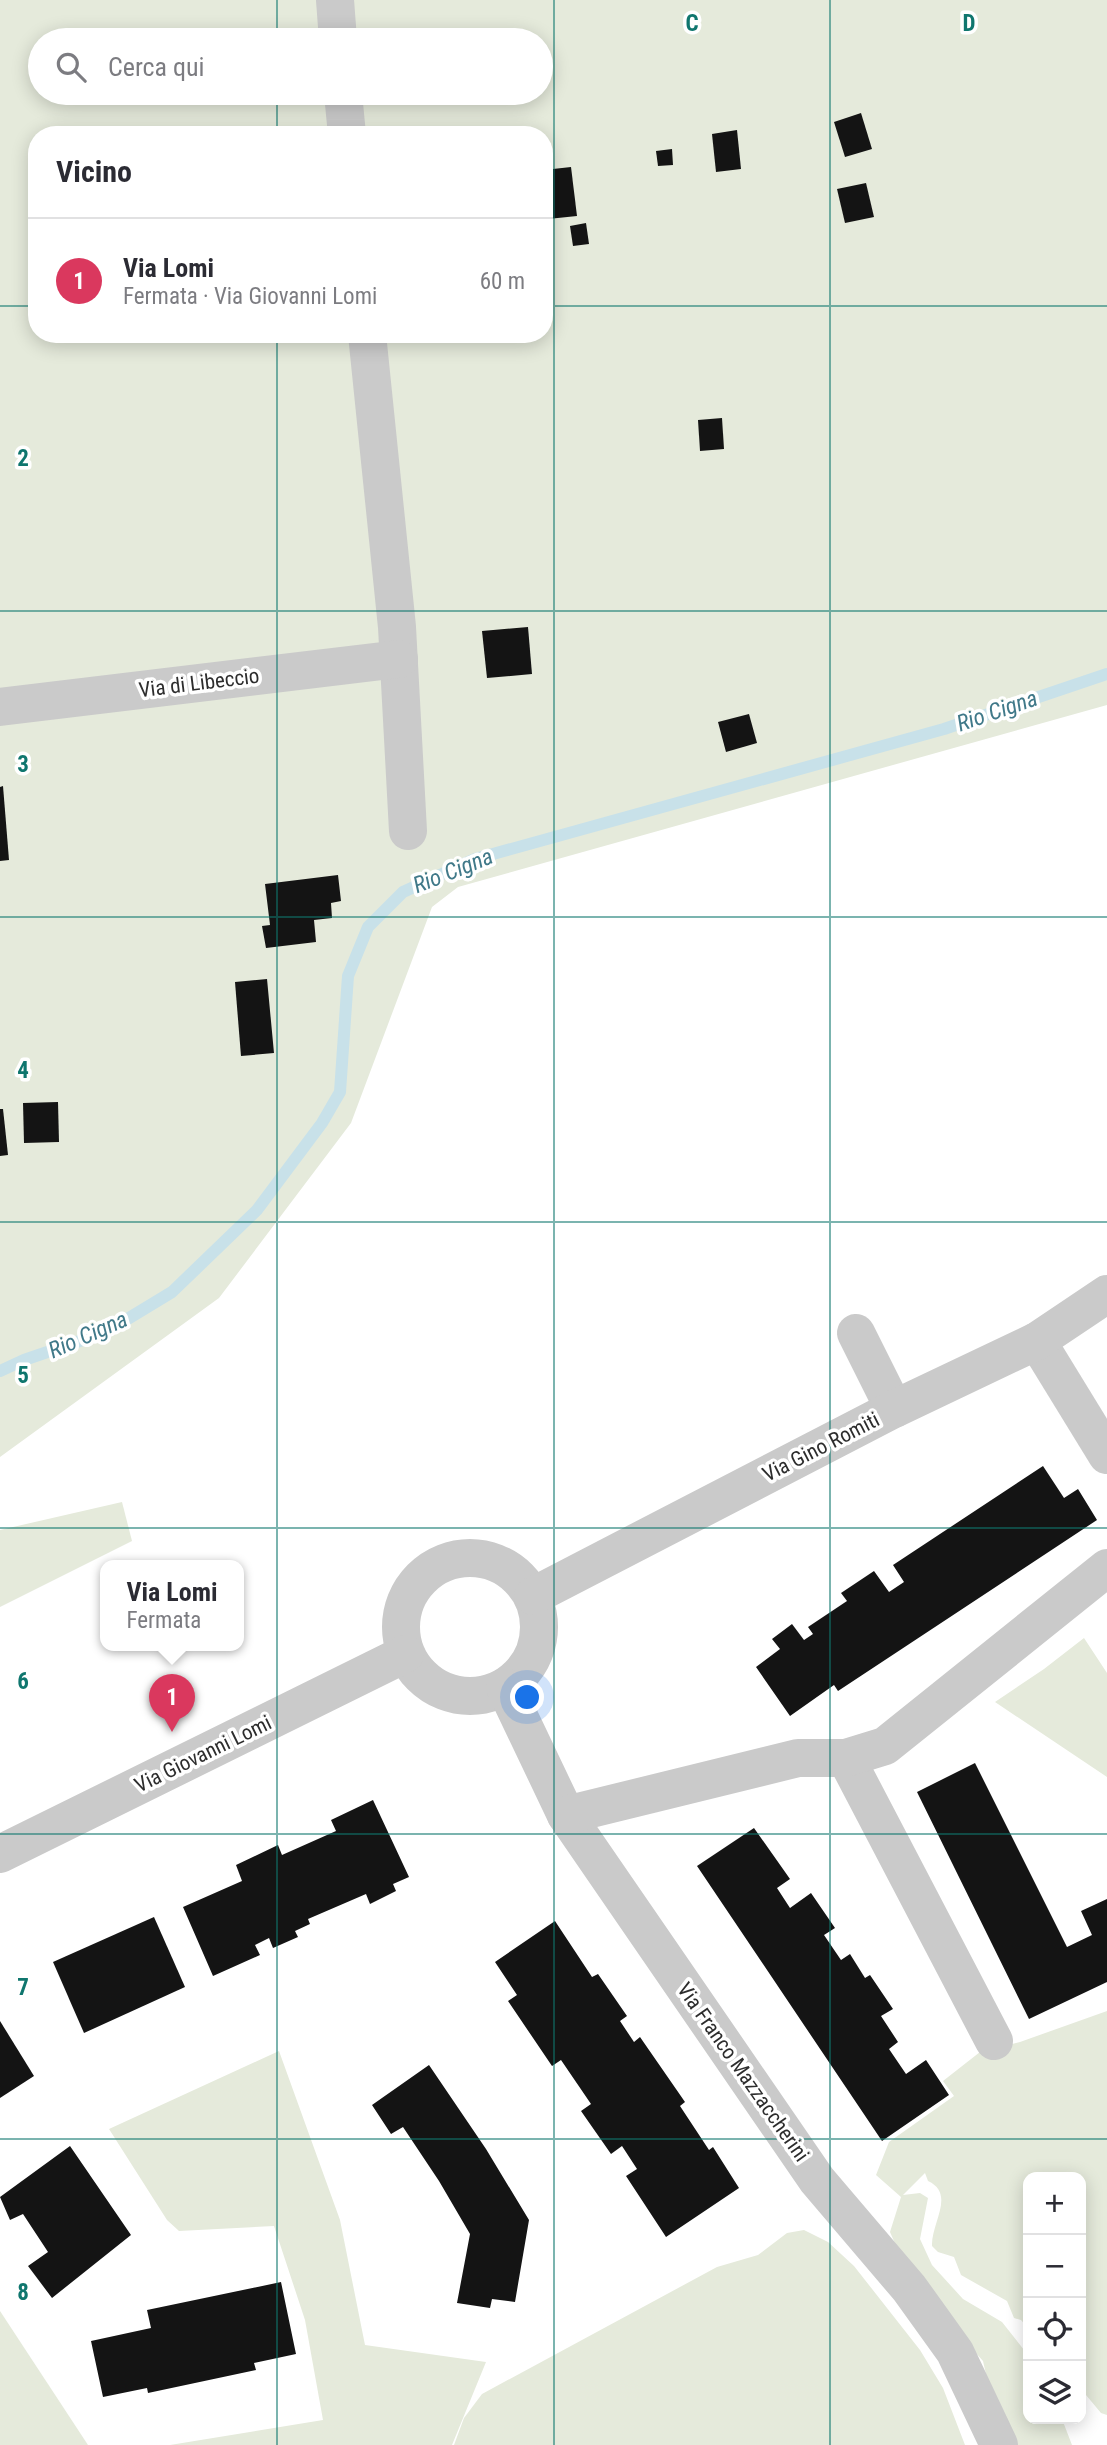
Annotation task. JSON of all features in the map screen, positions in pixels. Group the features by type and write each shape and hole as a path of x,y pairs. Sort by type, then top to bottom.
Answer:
{"street":[{"path":"335,0 337,28"},
{"path":"344,105 346,126"},
{"path":"368,343 399,659 408,831"},
{"name":"Via di Libeccio","path":"0,707 399,659"},
{"name":"Via Gino Romiti","path":"533,1596 894,1409 1037,1341 1107,1294"},
{"path":"856,1333 894,1409"},
{"path":"1037,1341 1107,1455"},
{"path":"474,1557 498,1562 518,1576 533,1596 539,1621 537,1647 525,1670 505,1687 484,1696 462,1697 441,1691 423,1679 405,1654 400,1638 401,1613 410,1590 427,1571 449,1560 474,1557"},
{"path":"566,1815 798,1758 846,1758 885,1746 1107,1568"},
{"name":"Via Giovanni Lomi","path":"0,1854 405,1654"},
{"name":"Via Franco Mazzaccherini","path":"505,1687 566,1815 817,2180 909,2288 955,2352 999,2445"},
{"path":"846,1758 994,2042"}],"shaded area":[{"path":"0,0 1107,0 1107,705 458,887 432,907 351,1123 219,1298 0,1457"},
{"path":"122,1502 132,1541 0,1607 0,1530"},
{"path":"1084,1638 1107,1673 1107,1777 995,1702"},
{"path":"1107,2011 1107,2415 1101,2413 1086,2395 1086,2172 1023,2172 1023,2322 1014,2318 1007,2301 961,2275 954,2257 938,2252 932,2246 941,2201 940,2193 928,2181 925,2173 903,2195 920,2193 928,2198 920,2239 932,2265 963,2299 1002,2322 1023,2349 1023,2424 1064,2424 1072,2445 1018,2445 991,2396 983,2361 911,2280 890,2232 901,2197 876,2175 889,2142 954,2096 943,2081 980,2052 1020,2042"},
{"path":"279,2051 340,2220 365,2345 486,2362 452,2445 170,2445 323,2420 305,2320 274,2226 179,2231 167,2220 109,2129"},
{"path":"804,2230 828,2242 854,2266 920,2350 943,2388 965,2445 454,2445 464,2418 482,2394 717,2267 758,2255 787,2233"},
{"path":"0,2311 88,2445 0,2445"}],"building":[{"path":"861,113 872,149 845,157 834,122"},
{"path":"737,130 741,169 716,172 712,134"},
{"path":"672,149 673,165 658,166 656,151"},
{"path":"571,167 577,216 553,218 553,169"},
{"path":"866,183 874,217 845,223 837,189"},
{"path":"586,223 589,244 573,246 570,226"},
{"path":"722,418 724,449 700,451 698,420"},
{"path":"528,627 532,674 487,678 482,631"},
{"path":"749,714 757,743 726,752 718,722"},
{"path":"3,786 9,860 0,861 0,787"},
{"path":"338,875 341,901 331,903 332,918 314,920 316,942 266,948 262,926 270,925 265,884"},
{"path":"267,979 274,1053 241,1056 235,982"},
{"path":"58,1102 59,1142 24,1143 23,1103"},
{"path":"0,1109 3,1109 8,1155 0,1156"},
{"path":"1043,1466 1064,1498 1078,1489 1097,1520 838,1691 834,1685 790,1716 756,1667 780,1649 772,1639 792,1624 804,1640 813,1634 808,1627 847,1601 841,1593 874,1571 889,1592 904,1582 893,1565"},
{"path":"975,1763 1067,1947 1092,1935 1081,1911 1107,1899 1107,1982 1029,2019 917,1792"},
{"path":"373,1800 409,1877 393,1884 396,1891 370,1904 366,1894 308,1919 310,1924 295,1931 298,1937 273,1948 269,1938 255,1945 260,1955 213,1976 183,1907 242,1881 236,1865 278,1845 282,1855 336,1831 331,1820"},
{"path":"754,1828 790,1879 777,1888 790,1908 811,1893 835,1928 824,1935 841,1960 850,1954 865,1978 870,1975 893,2009 881,2016 898,2042 889,2049 906,2074 926,2060 949,2095 882,2141 697,1866"},
{"path":"154,1917 185,1987 84,2033 53,1962"},
{"path":"555,1921 592,1977 598,1974 627,2016 620,2021 634,2042 640,2037 685,2102 680,2106 709,2150 713,2147 739,2188 666,2237 626,2176 637,2169 622,2146 611,2154 581,2111 591,2104 561,2060 552,2066 508,2001 517,1995 495,1962"},
{"path":"0,2021 34,2076 0,2098"},
{"path":"429,2065 486,2149 529,2220 515,2302 492,2299 490,2308 457,2303 470,2234 403,2127 391,2134 372,2105"},
{"path":"70,2146 131,2235 52,2298 28,2266 48,2252 23,2214 10,2220 0,2197"},
{"path":"281,2282 296,2354 254,2363 256,2370 148,2393 147,2388 103,2397 91,2341 151,2328 147,2310"}],"waterway":[{"name":"Rio Cigna","path":"0,1371 106,1332 172,1292 257,1210 322,1123 340,1092 348,976 368,927 403,892 475,859 944,729 1107,674"}],"place":[{"name":"Via Lomi","path":"172,1732"}]}
